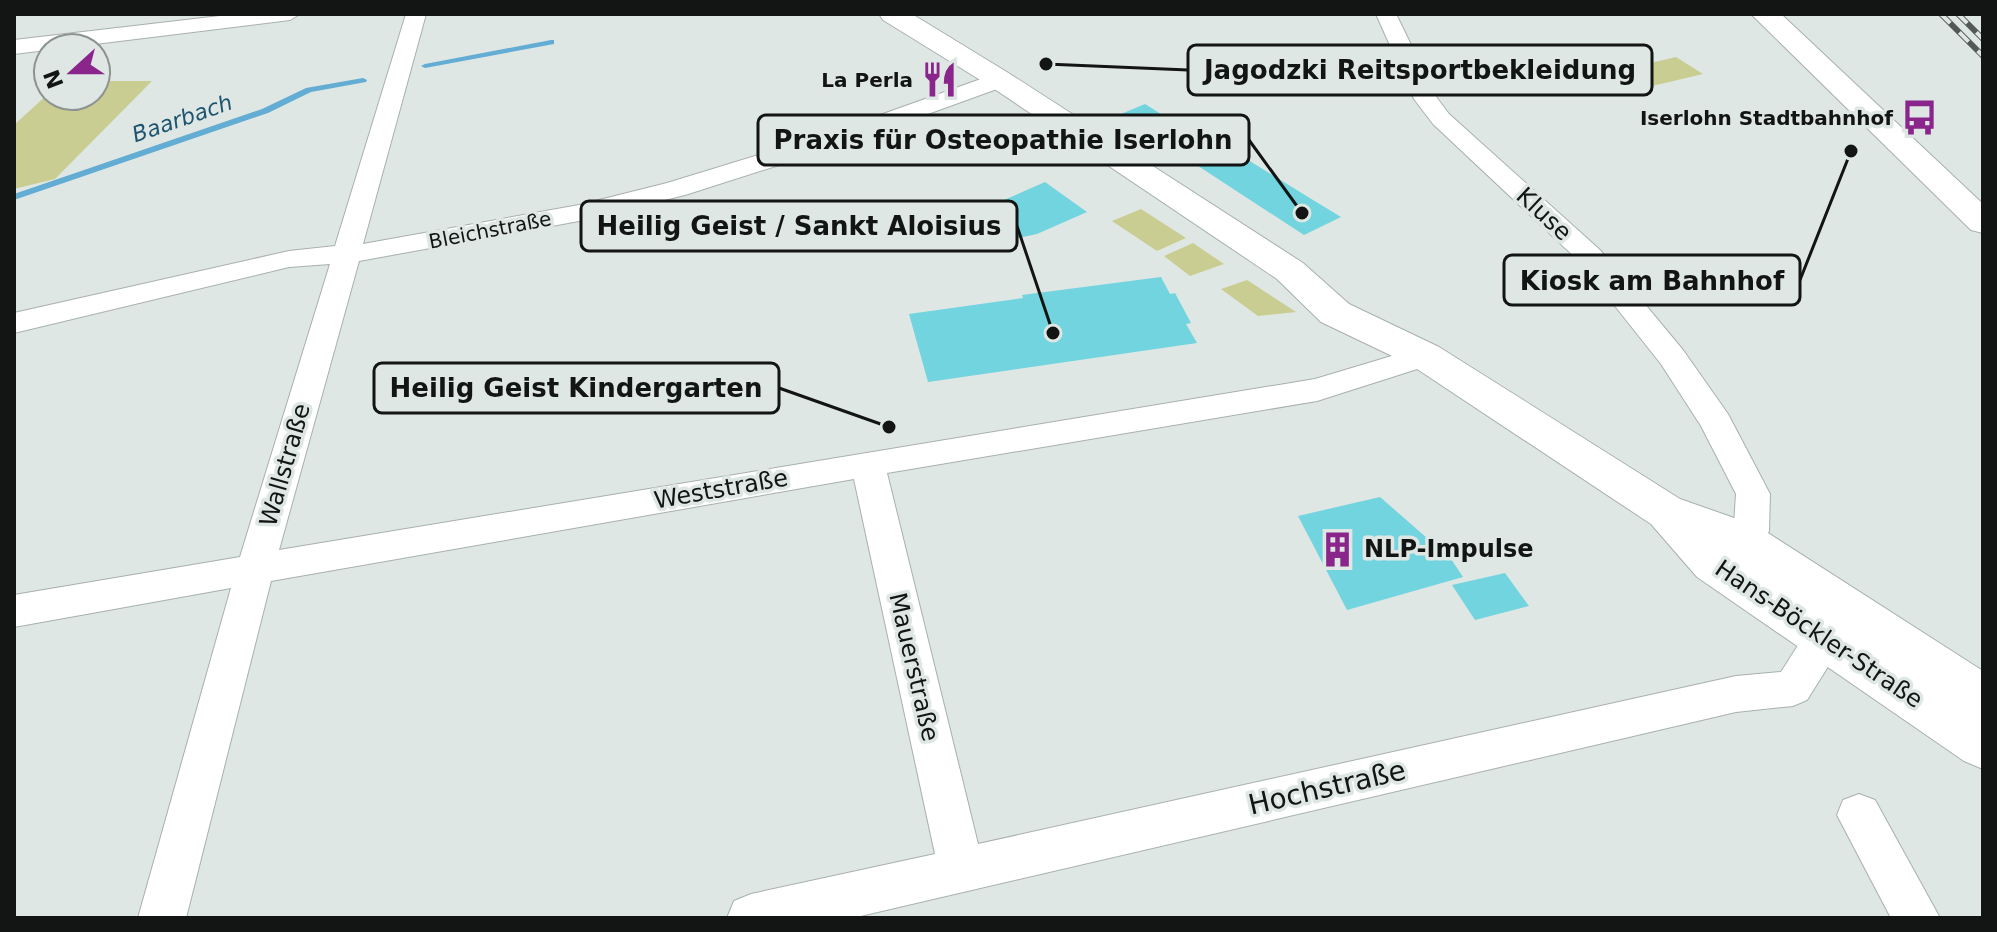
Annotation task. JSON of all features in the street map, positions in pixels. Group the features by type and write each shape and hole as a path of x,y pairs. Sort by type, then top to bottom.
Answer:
{"main road":[{"name":"Hans-Böckler-Straße","path":"893,14 1000,80 1290,271 1335,313 1425,356 1664,511 1740,539 1880,631 1979,727"},
{"path":"1765,14 1983,223"},
{"name":"Hans-Böckler-Straße","path":"1664,511 1714,564 1824,639 1979,727"}],"street":[{"path":"14,47 290,14"},
{"name":"Wallstraße","path":"162,918 255,570 344,254 416,14"},
{"name":"Kluse","path":"1386,14 1426,99 1441,119 1590,256 1672,357 1707,409 1753,494 1751,531 1740,539"},
{"name":"Bleichstraße","path":"14,323 289,259 374,251 579,213 676,189 836,139 1000,80"},
{"name":"Weststraße","path":"14,611 1317,390 1425,356"},
{"name":"Mauerstraße","path":"868,464 961,870"},
{"path":"1824,639 1880,631"},
{"name":"Hochstraße","path":"751,918 1736,694 1793,688 1824,639"},
{"path":"1859,815 1916,918"}],"green space":[{"path":"1676,57 1703,74 1652,86 1625,69"},
{"path":"112,81 152,81 55,179 14,189 14,125 32,109 32,112 112,112"},
{"path":"1141,209 1186,238 1157,251 1112,221"},
{"path":"1193,243 1224,264 1190,276 1164,256"},
{"path":"1247,280 1296,312 1258,316 1221,289"}],"building":[{"path":"1145,104 1177,124 1141,139 1109,119"},
{"path":"1227,147 1341,217 1304,235 1192,162"},
{"path":"1045,182 1087,212 1037,234 1013,239 995,204"},
{"path":"1161,277 1170,294 1175,293 1191,323 1186,324 1197,343 928,382 909,314"},
{"name":"NLP-Impulse","path":"1380,497 1451,559 1463,577 1347,610 1298,516"},
{"name":"NLP-Impulse","path":"1505,573 1529,606 1475,620 1452,585"}],"waterway":[{"name":"Baarbach","path":"425,66 551,42"},
{"name":"Baarbach","path":"14,197 265,111 309,90 363,80"}],"railway":[{"path":"1941,14 1983,56"},
{"path":"1958,14 1983,39"}],"place":[{"name":"Jagodzki Reitsportbekleidung","path":"1046,64"},
{"name":"La Perla","path":"939,80"},
{"name":"Iserlohn Stadtbahnhof","path":"1919,118"},
{"name":"Kiosk am Bahnhof","path":"1851,151"},
{"name":"Praxis für Osteopathie Iserlohn","path":"1302,213"},
{"name":"Heilig Geist / Sankt Aloisius","path":"1053,333"},
{"name":"Heilig Geist Kindergarten","path":"889,427"},
{"name":"NLP-Impulse","path":"1338,549"}]}
